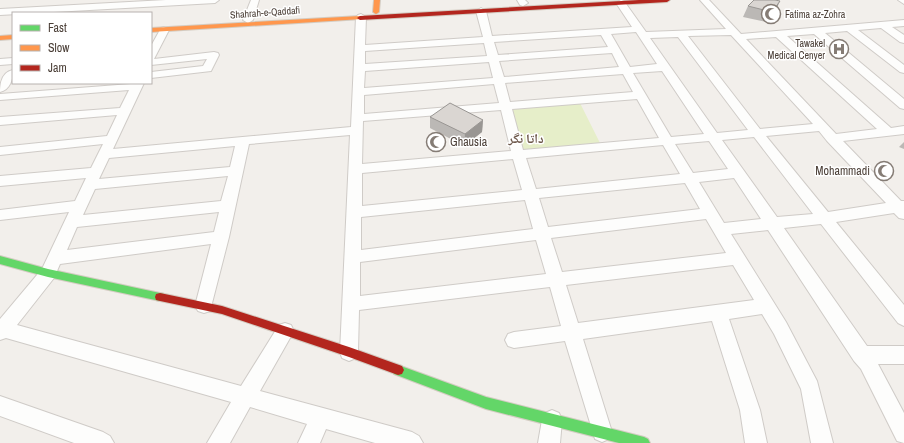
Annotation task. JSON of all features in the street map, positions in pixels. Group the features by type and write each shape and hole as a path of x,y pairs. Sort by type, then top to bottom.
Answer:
{"main road":[{"path":"376,12 377,0"},
{"name":"Shahrah-e-Qaddafi","path":"152,25 522,2 578,0"},
{"name":"Shahrah-e-Qaddafi","path":"152,30 667,0"},
{"path":"0,37 12,32"},
{"path":"0,37 12,37"},
{"path":"0,260 48,273 222,310 349,352 486,404 644,443"}],"street":[{"path":"0,6 4,2 53,0"},
{"path":"0,12 215,0"},
{"path":"248,20 254,0"},
{"path":"704,0 832,138 901,209"},
{"path":"621,3 868,363 904,434"},
{"path":"481,11 518,154 602,432"},
{"path":"349,352 357,169 361,17"},
{"path":"360,48 604,31 681,34 779,34 904,23"},
{"path":"883,25 904,40"},
{"path":"850,28 904,70"},
{"path":"152,54 164,30"},
{"path":"604,31 666,141 780,328 810,388 822,443"},
{"path":"817,31 904,105"},
{"path":"681,34 757,133 904,318"},
{"path":"779,34 888,132"},
{"path":"360,68 615,50"},
{"path":"152,62 214,55 207,70 152,75"},
{"path":"0,62 12,61"},
{"path":"359,92 665,67"},
{"path":"0,74 12,73"},
{"path":"0,89 12,74"},
{"path":"0,96 138,84"},
{"path":"138,84 48,273 1,330 320,418 391,440 412,443"},
{"path":"104,154 243,141 358,124 505,106 640,95"},
{"path":"0,121 125,110"},
{"path":"357,169 823,127"},
{"path":"832,138 904,130"},
{"path":"0,151 112,139"},
{"path":"204,306 243,141"},
{"path":"0,181 93,179 236,172"},
{"path":"355,212 738,173"},
{"path":"0,215 80,206"},
{"path":"73,222 228,206"},
{"path":"720,229 901,209"},
{"path":"353,257 710,214"},
{"path":"56,258 220,237"},
{"path":"351,304 737,258"},
{"path":"514,340 766,306"},
{"path":"718,312 750,410 756,443"},
{"path":"218,443 285,331"},
{"path":"862,355 904,355"},
{"path":"0,406 103,443"},
{"path":"309,443 320,418"},
{"path":"549,443 552,420"}],"green space":[{"path":"579,101 602,147 518,154 505,106"}],"building":[{"path":"754,0 780,1 772,12 748,6"},
{"path":"450,103 483,120 465,134 430,117"}],"traffic: fast":[{"path":"0,260 48,273 160,297"},
{"path":"398,370 486,403 644,443"}],"traffic: slow":[{"path":"376,12 377,0"},
{"path":"152,30 360,18"},
{"path":"0,38 12,37"}],"traffic: jam":[{"path":"360,18 667,0"},
{"path":"160,297 222,310 349,352 398,370"}],"place":[{"name":"Fatima az-Zohra","path":"771,14"},
{"name":"Tawakel Medical Cenyer","path":"839,49"},
{"name":"Ghausia","path":"436,142"},
{"name":"Mohammadi","path":"884,171"}],"district":[{"name":"داتا نگر","path":"526,138"}]}
